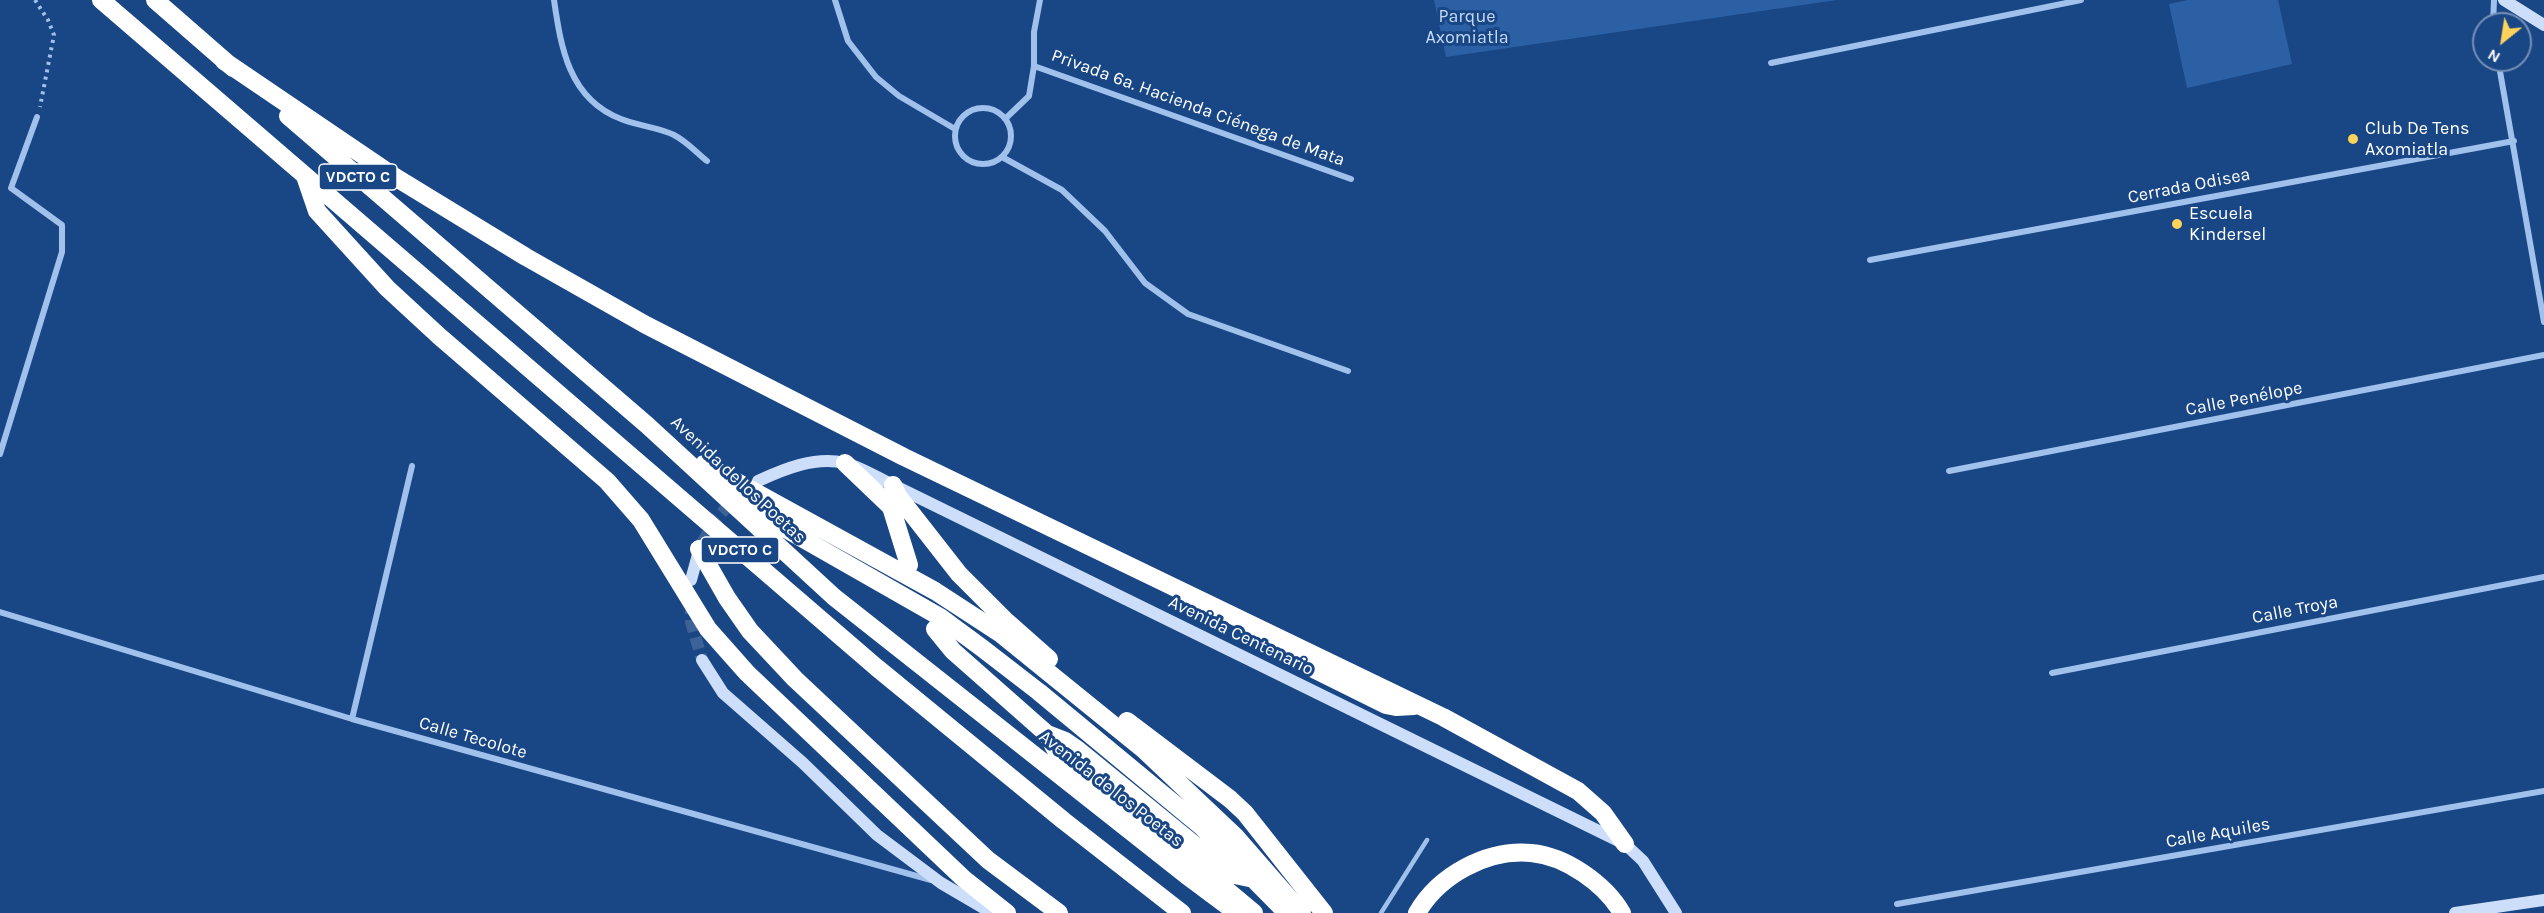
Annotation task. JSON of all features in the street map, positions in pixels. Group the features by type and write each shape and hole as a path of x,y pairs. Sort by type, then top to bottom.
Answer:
{"highway":[{"name":"VDCTO C","path":"101,0 876,667 1055,814 1182,913"},
{"name":"VDCTO C","path":"155,0 224,61"},
{"path":"224,61 395,177 525,257 646,325 903,457 1418,705 1578,791 1603,813 1625,844"},
{"name":"Avenida de los Poetas","path":"224,61 647,425 834,597 1163,857 1238,913"},
{"path":"305,176 317,211 387,288 607,481 625,500 641,520 708,628 747,673 964,879 1007,913"},
{"path":"647,425 704,465 777,524 940,617 1039,692 1121,759 1200,826 1255,879 1297,908 1319,913"},
{"path":"845,463 891,507 909,565"},
{"path":"704,465 935,591 991,628 1165,770 1235,836 1297,908"},
{"path":"893,485 898,496 959,574 1006,621 1113,711 1230,799 1245,813 1324,913"},
{"path":"701,546 727,598 750,631 795,680 988,860 1059,913"},
{"path":"1252,625 1265,644 1386,705 1396,707 1418,705"},
{"path":"935,629 953,651 1047,734 1071,745 1230,874 1255,879"},
{"path":"1047,734 1060,758 1254,913"},
{"path":"1121,759 1129,793"},
{"path":"1165,770 1186,780 1234,819 1297,908"},
{"path":"1230,799 1234,819"},
{"path":"1417,913 1438,886 1455,873 1486,860 1531,853 1555,859 1577,870 1615,901 1622,913"},
{"path":"1163,857 1193,862"}],"main road":[{"path":"2504,0 2544,26"},
{"name":"Avenida Centenario","path":"758,481 784,469 813,462 845,463 893,485 1625,844 1643,861 1676,913"},
{"path":"691,580 701,546"},
{"path":"702,660 723,693 878,835 941,883 992,913"},
{"path":"1300,685 1310,668"},
{"path":"1665,896 1669,913"},
{"path":"2455,913 2544,900"}],"street":[{"path":"554,0 566,63 580,89 601,109 620,118 675,136 707,161"},
{"path":"835,0 848,41 876,77 899,96 955,129"},
{"path":"1005,118 1029,96 1034,66 1034,32 1040,0"},
{"path":"1771,63 2080,0"},
{"name":"Privada 6a. Hacienda Ciénega de Mata","path":"1034,66 1351,179"},
{"path":"2500,72 2544,322"},
{"path":"977,108 987,108 1005,118 1010,128 1011,139 1002,157 993,163 982,165 973,163 957,149 954,139 959,119 977,108"},
{"path":"0,454 62,252 62,225 11,188 37,117"},
{"name":"Cerrada Odisea","path":"1870,260 2514,141"},
{"path":"1002,157 1062,190 1105,231 1145,283 1188,315 1348,371"},
{"name":"Calle Penélope","path":"1949,471 2544,355"},
{"path":"351,719 412,466"},
{"name":"Calle Troya","path":"2052,673 2544,577"},
{"name":"Calle Tecolote","path":"0,612 351,719 941,883"},
{"name":"Calle Aquiles","path":"1897,904 2544,792"}],"lane":[{"path":"1381,913 1427,840"}],"path":[{"path":"35,0 48,20 54,35 37,117"}],"green space":[{"name":"Parque Axomiatla","path":"1434,0 1837,0 1446,57"},
{"path":"2188,0 2278,0 2292,64 2187,88 2169,4"}],"tunnel":[{"path":"702,543 716,519 735,498"},
{"path":"691,602 691,622 702,660"}],"place":[{"name":"Club De Tens Axomiatla","path":"2353,139"},
{"name":"Escuela Kindersel","path":"2177,224"}]}
